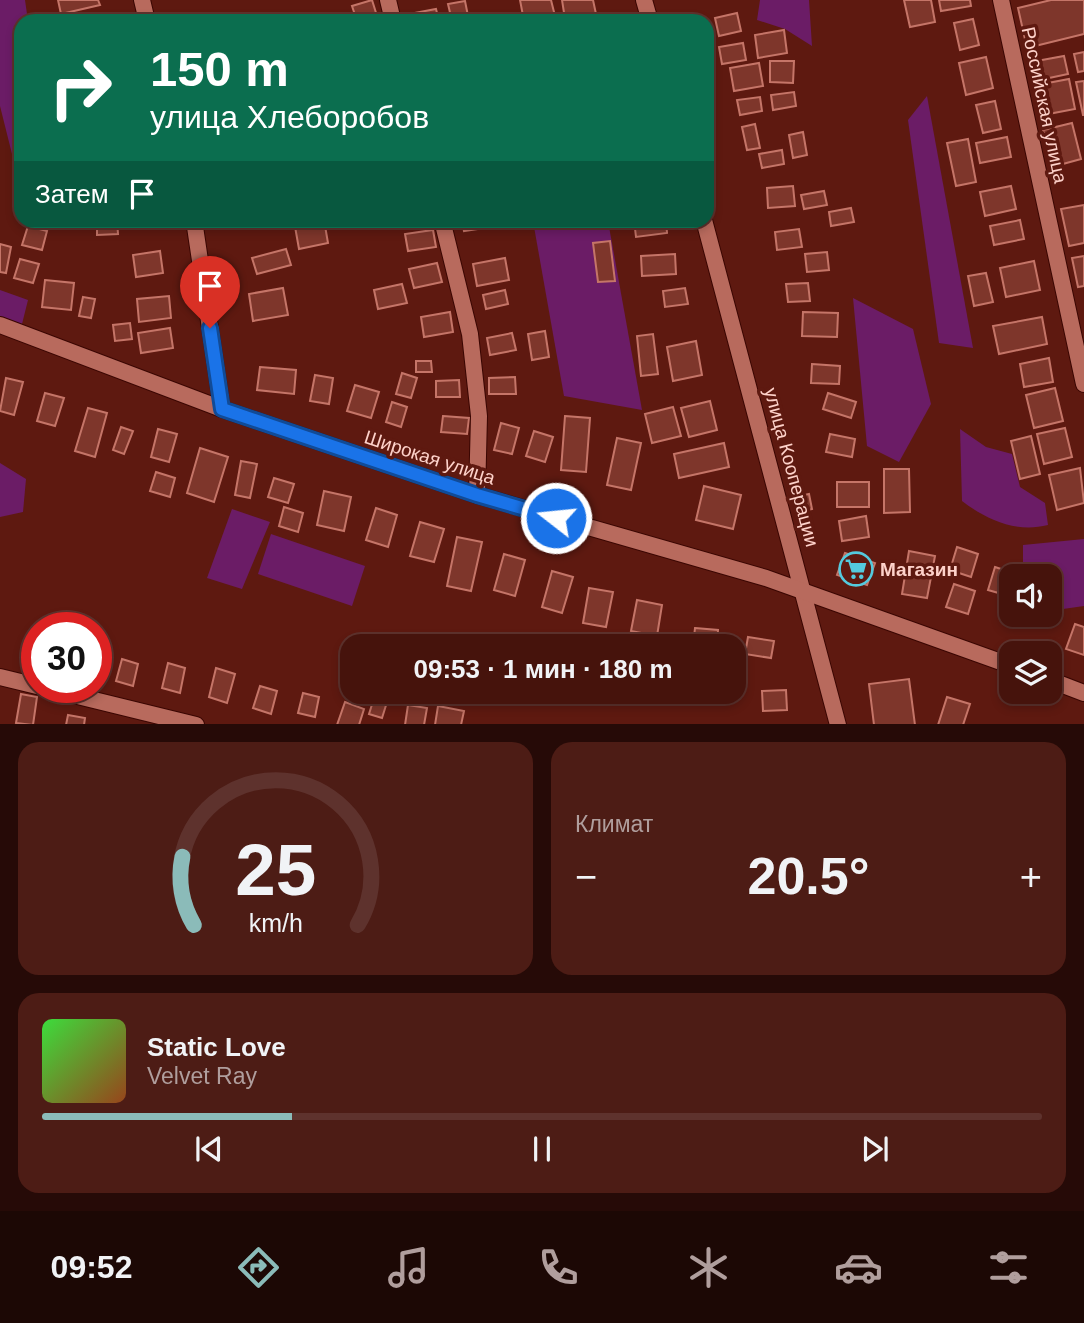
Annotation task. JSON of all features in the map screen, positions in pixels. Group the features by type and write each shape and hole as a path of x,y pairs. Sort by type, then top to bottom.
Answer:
{"street":[{"name":"Российская улица","path":"1001,0 1084,384"},
{"path":"195,228 222,409"},
{"path":"444,228 470,334 479,416 477,495"},
{"name":"улица Кооперации","path":"706,228 838,724"},
{"name":"Широкая улица","path":"0,325 222,409 477,495 803,591 999,661"},
{"path":"0,677 21,682"},
{"path":"1062,684 1084,692"},
{"path":"108,703 196,724"}],"shaded area":[{"path":"0,0 25,0 27,14 14,14 14,162 0,106"},
{"path":"760,0 809,0 812,46 785,29 757,20"},
{"path":"927,96 973,348 939,343 908,120"},
{"path":"534,228 609,228 642,410 564,396"},
{"path":"0,290 28,300 22,324 0,316"},
{"path":"853,298 913,329 931,404 899,462 867,446"},
{"path":"960,429 986,447 1012,454 1020,487 1045,503 1048,525 1025,527 1002,523 981,514 962,501"},
{"path":"0,463 26,479 23,512 0,517"},
{"path":"232,509 270,522 242,589 207,578"},
{"path":"271,534 365,566 352,606 258,574"},
{"path":"1084,539 1084,606 1062,609 1062,564 1023,564 1023,545"}],"building":[{"path":"58,0 98,0 100,5 61,14"},
{"path":"372,0 376,14 355,14 352,6"},
{"path":"520,0 551,0 554,14 523,14"},
{"path":"562,0 593,0 596,14 564,14"},
{"path":"904,0 931,0 935,22 910,27"},
{"path":"939,0 970,0 971,6 941,11"},
{"path":"1051,0 1084,0 1084,34 1027,48 1018,8"},
{"path":"465,1 468,14 450,14 448,4"},
{"path":"436,9 437,14 409,14"},
{"path":"737,13 741,31 719,36 715,18"},
{"path":"973,19 979,45 960,50 954,23"},
{"path":"784,30 787,53 758,58 755,35"},
{"path":"743,43 746,60 722,64 719,47"},
{"path":"1084,52 1084,71 1078,72 1074,54"},
{"path":"1064,56 1068,74 1035,81 1031,62"},
{"path":"986,57 993,88 966,95 959,63"},
{"path":"770,61 794,61 793,83 770,82"},
{"path":"759,63 763,86 734,91 730,68"},
{"path":"1069,79 1075,109 1043,115 1037,85"},
{"path":"1084,81 1084,115 1083,115 1076,82"},
{"path":"794,92 796,106 773,110 771,95"},
{"path":"760,97 762,111 740,115 737,100"},
{"path":"995,101 1001,129 983,133 976,105"},
{"path":"1072,123 1081,159 1052,167 1043,130"},
{"path":"755,124 760,148 747,150 742,127"},
{"path":"803,132 807,155 793,158 789,135"},
{"path":"1007,137 1011,157 980,163 976,143"},
{"path":"968,139 976,182 956,186 947,143"},
{"path":"782,150 784,164 762,168 759,154"},
{"path":"793,186 795,206 768,208 767,188"},
{"path":"1011,186 1016,209 985,216 980,192"},
{"path":"824,191 827,205 804,209 801,195"},
{"path":"1084,205 1084,243 1069,246 1061,209"},
{"path":"851,208 854,222 831,226 829,212"},
{"path":"1020,220 1024,239 994,245 990,226"},
{"path":"27,228 47,231 42,250 22,245"},
{"path":"97,228 118,228 118,234 97,235"},
{"path":"295,228 325,228 328,243 299,249"},
{"path":"463,228 485,228 464,231"},
{"path":"635,228 667,228 667,233 636,237"},
{"path":"799,229 802,247 777,250 775,232"},
{"path":"433,230 436,247 408,251 405,234"},
{"path":"610,241 615,281 598,282 593,243"},
{"path":"0,244 11,247 6,273 0,272"},
{"path":"286,249 291,265 257,274 252,258"},
{"path":"160,251 163,273 136,277 133,255"},
{"path":"827,252 829,270 807,272 805,254"},
{"path":"675,254 676,274 642,276 641,256"},
{"path":"1084,256 1084,286 1078,287 1072,258"},
{"path":"505,258 509,280 477,286 473,264"},
{"path":"20,259 39,264 33,283 14,278"},
{"path":"1034,261 1040,290 1006,297 1000,268"},
{"path":"437,263 442,282 414,288 409,269"},
{"path":"986,273 993,302 974,306 968,276"},
{"path":"45,280 74,283 71,310 42,307"},
{"path":"808,283 810,301 788,302 786,284"},
{"path":"402,284 407,303 378,309 374,290"},
{"path":"283,288 288,315 253,321 249,294"},
{"path":"685,288 688,304 665,307 663,291"},
{"path":"505,290 508,304 486,309 483,295"},
{"path":"169,296 171,318 139,322 137,299"},
{"path":"83,297 95,299 91,318 79,316"},
{"path":"450,312 453,332 424,337 421,317"},
{"path":"803,312 838,313 837,337 802,336"},
{"path":"1042,317 1047,344 999,354 993,326"},
{"path":"130,323 132,339 115,341 113,325"},
{"path":"170,328 173,348 141,353 138,333"},
{"path":"545,331 549,357 532,360 528,334"},
{"path":"512,333 516,350 490,355 487,338"},
{"path":"653,334 658,374 641,376 637,336"},
{"path":"696,341 702,375 673,381 667,347"},
{"path":"1049,358 1053,382 1024,387 1020,364"},
{"path":"416,361 431,361 432,372 416,372"},
{"path":"812,364 840,366 839,384 811,383"},
{"path":"260,367 296,370 294,394 257,390"},
{"path":"402,373 417,378 411,398 396,394"},
{"path":"315,375 333,378 329,404 310,401"},
{"path":"515,377 516,394 489,394 489,378"},
{"path":"6,378 23,382 14,415 0,411"},
{"path":"459,380 460,397 436,397 436,381"},
{"path":"355,385 379,392 371,418 347,411"},
{"path":"1055,388 1063,421 1034,428 1026,395"},
{"path":"45,393 64,398 55,426 37,421"},
{"path":"828,393 856,402 851,418 823,409"},
{"path":"710,401 717,430 689,437 681,408"},
{"path":"392,402 407,407 401,427 386,422"},
{"path":"673,407 681,436 652,443 645,414"},
{"path":"88,408 107,413 95,457 75,451"},
{"path":"443,416 469,418 467,434 441,432"},
{"path":"565,416 590,418 586,472 561,470"},
{"path":"501,423 519,428 512,454 494,450"},
{"path":"121,427 133,431 124,454 113,450"},
{"path":"1065,428 1072,457 1044,464 1037,434"},
{"path":"158,429 177,434 169,462 151,457"},
{"path":"534,431 553,437 545,462 526,456"},
{"path":"830,434 855,439 852,457 826,452"},
{"path":"1031,436 1040,474 1020,479 1011,441"},
{"path":"617,438 641,443 631,490 607,485"},
{"path":"724,443 729,467 679,478 674,454"},
{"path":"200,448 228,457 214,502 187,493"},
{"path":"241,461 257,464 250,498 235,495"},
{"path":"1080,468 1084,503 1057,510 1049,475"},
{"path":"884,469 909,469 910,512 884,513"},
{"path":"156,472 175,478 170,497 150,491"},
{"path":"274,478 294,484 288,503 268,497"},
{"path":"837,482 869,482 869,507 837,507"},
{"path":"704,486 741,495 733,529 696,520"},
{"path":"324,491 351,497 344,531 317,525"},
{"path":"809,494 812,509 804,511 800,496"},
{"path":"284,507 303,513 298,532 279,526"},
{"path":"376,508 397,515 388,547 366,540"},
{"path":"866,516 869,537 842,541 839,521"},
{"path":"420,522 444,529 434,562 410,556"},
{"path":"457,537 482,542 471,591 447,586"},
{"path":"957,547 978,554 971,577 950,570"},
{"path":"909,551 935,556 927,598 902,594"},
{"name":"Магазин","path":"845,553 875,563 867,585 837,575"},
{"path":"504,554 525,560 515,596 494,590"},
{"path":"995,567 999,568 999,593 988,590"},
{"path":"552,571 573,577 562,613 542,607"},
{"path":"954,584 975,591 968,614 946,607"},
{"path":"589,588 613,592 606,627 583,623"},
{"path":"637,600 662,605 657,634 631,631"},
{"path":"1075,624 1084,627 1084,655 1066,649"},
{"path":"695,628 718,630 718,634 694,634"},
{"path":"748,637 774,641 771,658 746,654"},
{"path":"122,659 138,664 133,686 116,681"},
{"path":"168,663 185,668 180,693 162,688"},
{"path":"216,668 235,674 227,703 209,697"},
{"path":"909,679 915,724 874,724 869,684"},
{"path":"260,686 277,691 271,714 253,708"},
{"path":"786,690 787,710 763,711 762,691"},
{"path":"303,693 319,697 315,717 298,713"},
{"path":"21,694 21,703 36,703 33,724 16,723"},
{"path":"947,697 970,704 963,724 938,724"},
{"path":"344,704 364,709 359,724 337,724"},
{"path":"372,704 386,704 382,718 369,714"},
{"path":"408,705 427,708 424,724 405,724"},
{"path":"438,706 464,711 461,724 435,724"},
{"path":"68,715 85,718 84,724 66,724"}],"place":[{"name":"Магазин","path":"856,569"}],"route":[{"path":"210,328 222,409 477,495 556,518"}]}
